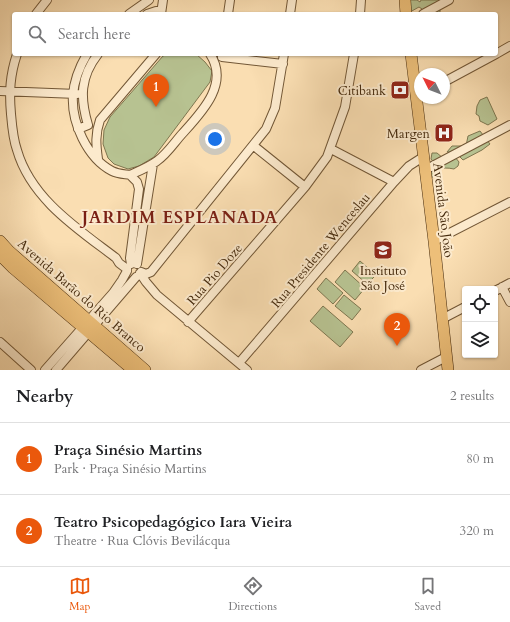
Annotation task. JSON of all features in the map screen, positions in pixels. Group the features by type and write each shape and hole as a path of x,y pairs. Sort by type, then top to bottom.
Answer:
{"main road":[{"path":"404,0 406,12"},
{"name":"Avenida São João","path":"411,56 414,72"},
{"name":"Avenida São João","path":"419,104 448,370"},
{"name":"Avenida Barão do Rio Branco","path":"0,241 133,370"},
{"name":"Avenida Barão do Rio Branco","path":"0,255 13,268 145,370"}],"street":[{"path":"38,12 47,0"},
{"path":"132,12 149,0"},
{"path":"161,12 163,0"},
{"path":"228,12 230,0"},
{"path":"290,12 292,0"},
{"path":"360,12 361,0"},
{"path":"427,12 450,0"},
{"path":"498,53 510,46"},
{"path":"16,56 9,91 16,150 25,170 35,185 64,218 116,258 119,263 147,274 155,267 254,146 266,129 276,108 284,56"},
{"path":"86,56 78,74 73,94 73,110 78,129 85,144 98,159 112,171 130,175 137,182 139,189 130,258 135,269 151,289 188,322 247,370"},
{"path":"88,125 82,94 86,75 97,56"},
{"path":"98,159 95,143 96,131 100,120 154,56"},
{"path":"130,175 153,164 164,154 206,106 212,94 217,77 216,68 211,56"},
{"path":"216,68 222,56"},
{"path":"230,56 283,64"},
{"name":"Rua Pio Doze","path":"188,322 322,166 331,150 345,107 354,56"},
{"path":"450,79 492,56"},
{"path":"0,90 82,94"},
{"path":"78,129 100,120"},
{"path":"425,170 510,125"},
{"path":"254,146 305,187"},
{"path":"331,150 394,182"},
{"name":"Rua Presidente Wenceslau","path":"239,363 394,182 409,166 424,157"},
{"path":"56,370 88,326 135,269 153,164"},
{"path":"434,241 510,202"},
{"path":"502,287 510,302"},
{"path":"442,319 462,309"},
{"path":"45,370 88,326"},
{"path":"0,342 31,370"},
{"path":"421,370 446,356"}],"green space":[{"path":"408,0 417,0 420,2 421,0 442,0 440,4 440,12 421,12 422,9 419,7 410,12"},
{"path":"163,56 198,56 212,71 210,82 154,157 139,166 128,169 114,164 108,158 103,144 104,130 110,117"},
{"path":"487,97 497,119 488,125 480,121 479,116 476,114 477,106 480,100"},
{"path":"480,131 490,144 482,150 463,160 455,152 447,152 452,146 461,146 465,151 468,136"},
{"path":"432,153 437,153 443,158 455,157 459,162 458,166 454,169 445,168 439,170 434,174 430,181 427,162 434,163 431,159"},
{"path":"360,261 376,275 367,284 352,271"},
{"path":"345,270 365,288 355,300 335,282"},
{"path":"326,278 343,293 333,304 317,289"},
{"path":"344,295 361,309 352,320 335,306"},
{"path":"323,306 353,332 340,347 310,321"}],"place":[{"name":"Citibank","path":"400,90"},
{"name":"Praça Sinésio Martins","path":"156,107"},
{"name":"Margen","path":"444,133"},
{"name":"Instituto São José","path":"383,250"},
{"name":"Teatro Psicopedagógico Iara Vieira","path":"397,346"}],"district":[{"name":"JARDIM ESPLANADA","path":"180,217"}]}
